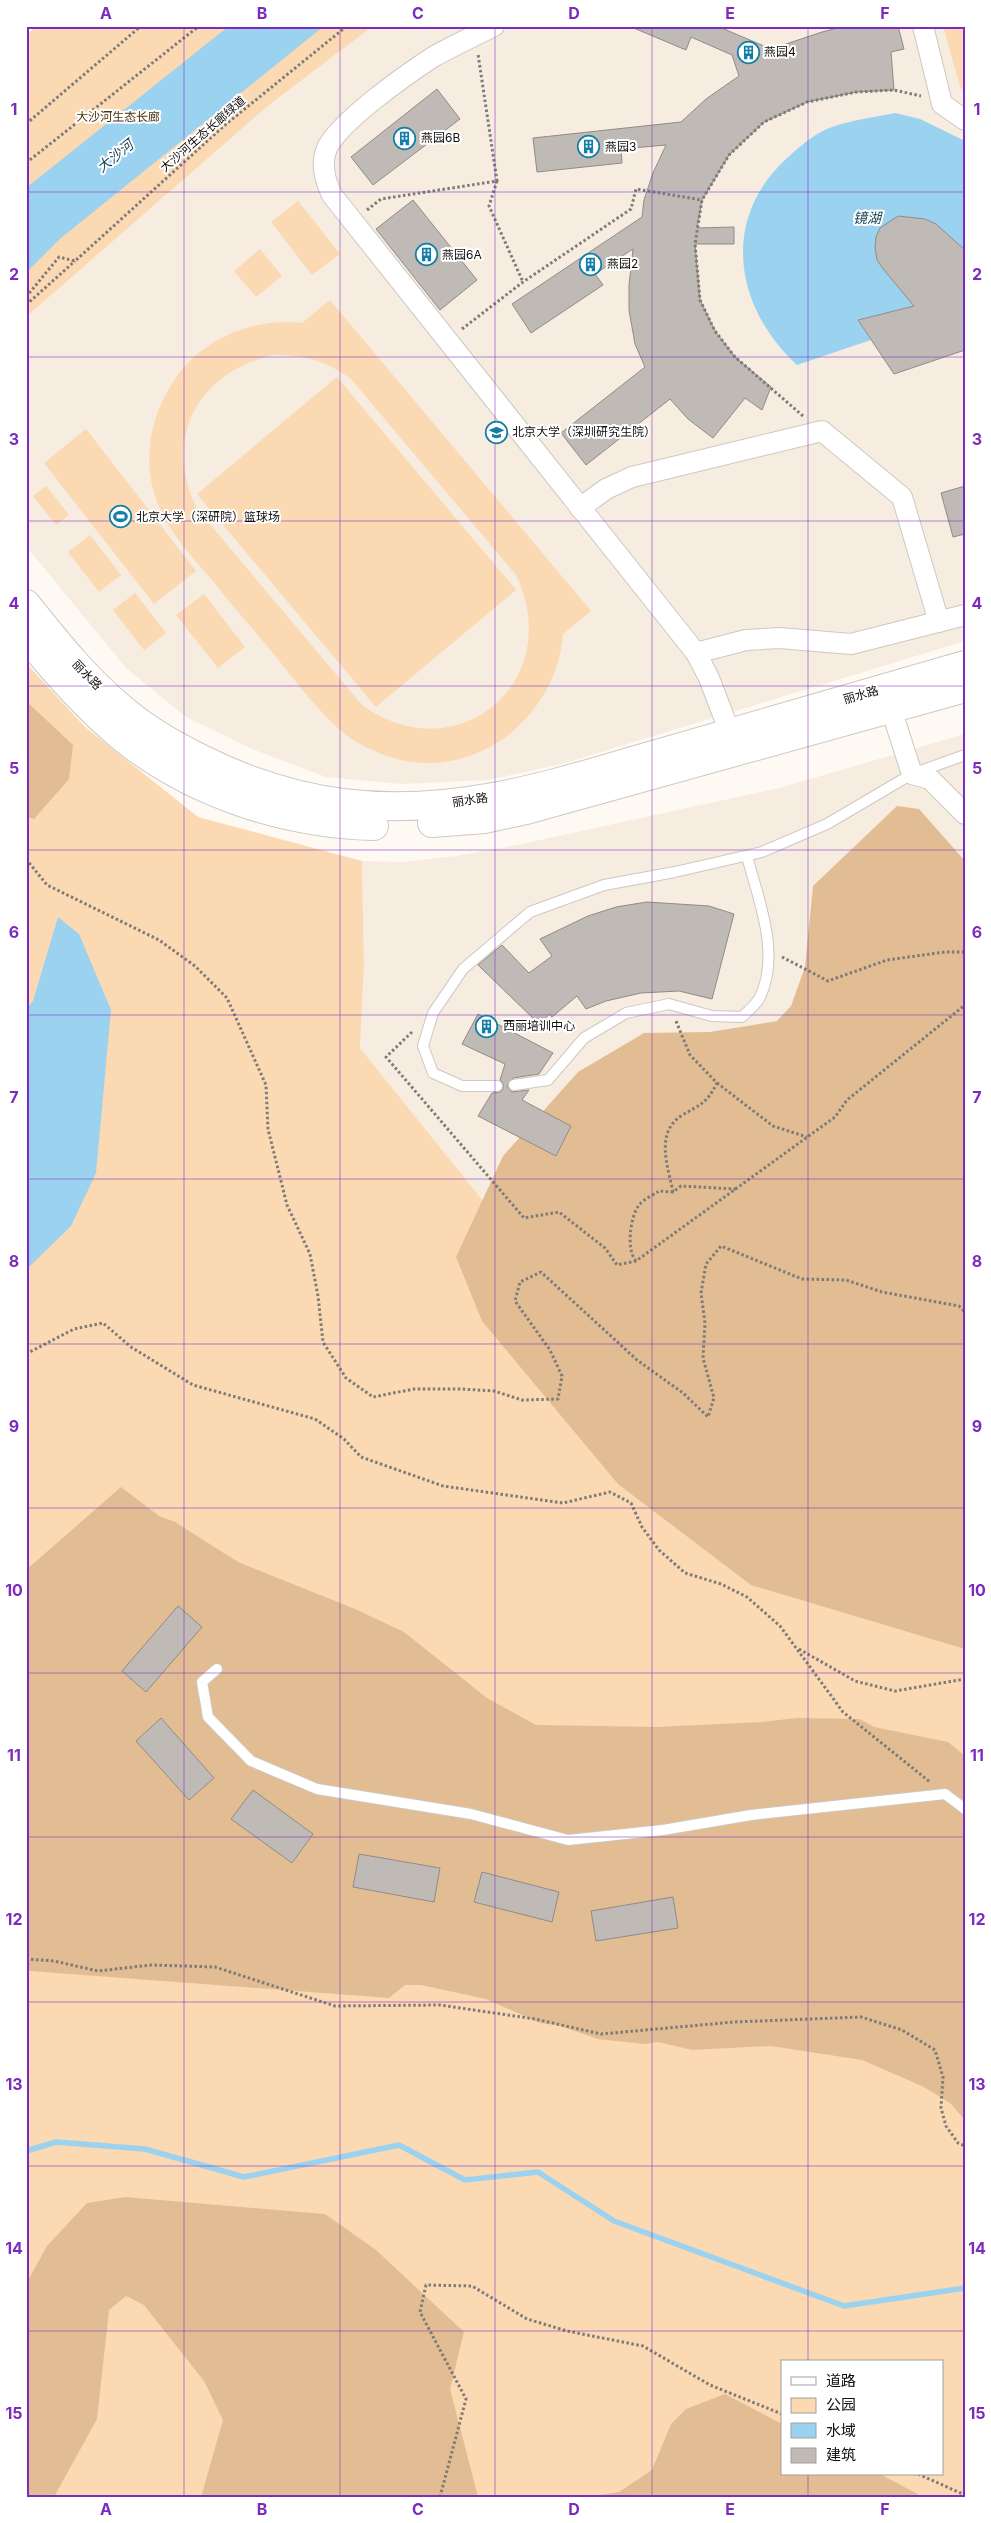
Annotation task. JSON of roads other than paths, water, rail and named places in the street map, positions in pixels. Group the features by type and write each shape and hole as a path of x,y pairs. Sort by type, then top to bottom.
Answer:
{"main road":[{"name":"丽水路","path":"26,604 84,673 121,709 169,742 218,767 276,790 307,798 369,807 399,807 492,798 556,782 965,665"},
{"name":"丽水路","path":"26,636 98,716 130,742 177,772 241,802 280,814 318,821 362,825 400,826 484,819 526,810 965,688"}],"street":[{"path":"494,26 433,58 359,112 339,131 327,148 324,162 324,180 332,195 696,653 712,685 730,733"},
{"path":"923,26 942,104 965,120"},
{"path":"580,508 606,489 632,477 822,431 902,496 939,622"},
{"path":"696,653 746,640 780,638 851,644 965,614"},
{"path":"891,710 912,774 930,779 965,814"}],"lane":[{"path":"496,1086 462,1086 433,1072 423,1046 433,1013 463,969 530,912 604,885 675,872 762,852 827,824 912,774 965,755"},
{"path":"514,1085 548,1080 584,1038 626,1013 669,1004 712,1016 742,1017 760,998 769,970 767,934 747,856"},
{"path":"217,1670 202,1682 208,1717 252,1761 317,1789 471,1814 568,1840 663,1830 751,1815 945,1794 965,1809"}],"water":[{"name":"大沙河","path":"229,26 324,26 61,238 26,273 26,188"},
{"name":"镜湖","path":"895,113 920,119 965,141 965,293 858,320 871,340 797,365 776,342 760,317 749,291 744,264 744,236 751,209 765,183 786,159 813,137 840,125"},
{"path":"58,917 79,934 111,1010 96,1173 71,1226 26,1270 26,1009 33,1001"}],"waterway":[{"path":"26,2151 56,2142 145,2149 244,2177 399,2145 465,2180 538,2172 614,2221 844,2306 965,2288"}],"place":[{"name":"燕园4","path":"748,52"},
{"name":"燕园6B","path":"405,138"},
{"name":"燕园3","path":"589,147"},
{"name":"燕园6A","path":"426,255"},
{"name":"燕园2","path":"591,264"},
{"name":"北京大学（深圳研究生院）","path":"496,432"},
{"name":"北京大学（深研院）篮球场","path":"120,517"},
{"name":"西丽培训中心","path":"487,1026"}],"park label":[{"name":"大沙河生态长廊","path":"118,117"}]}
